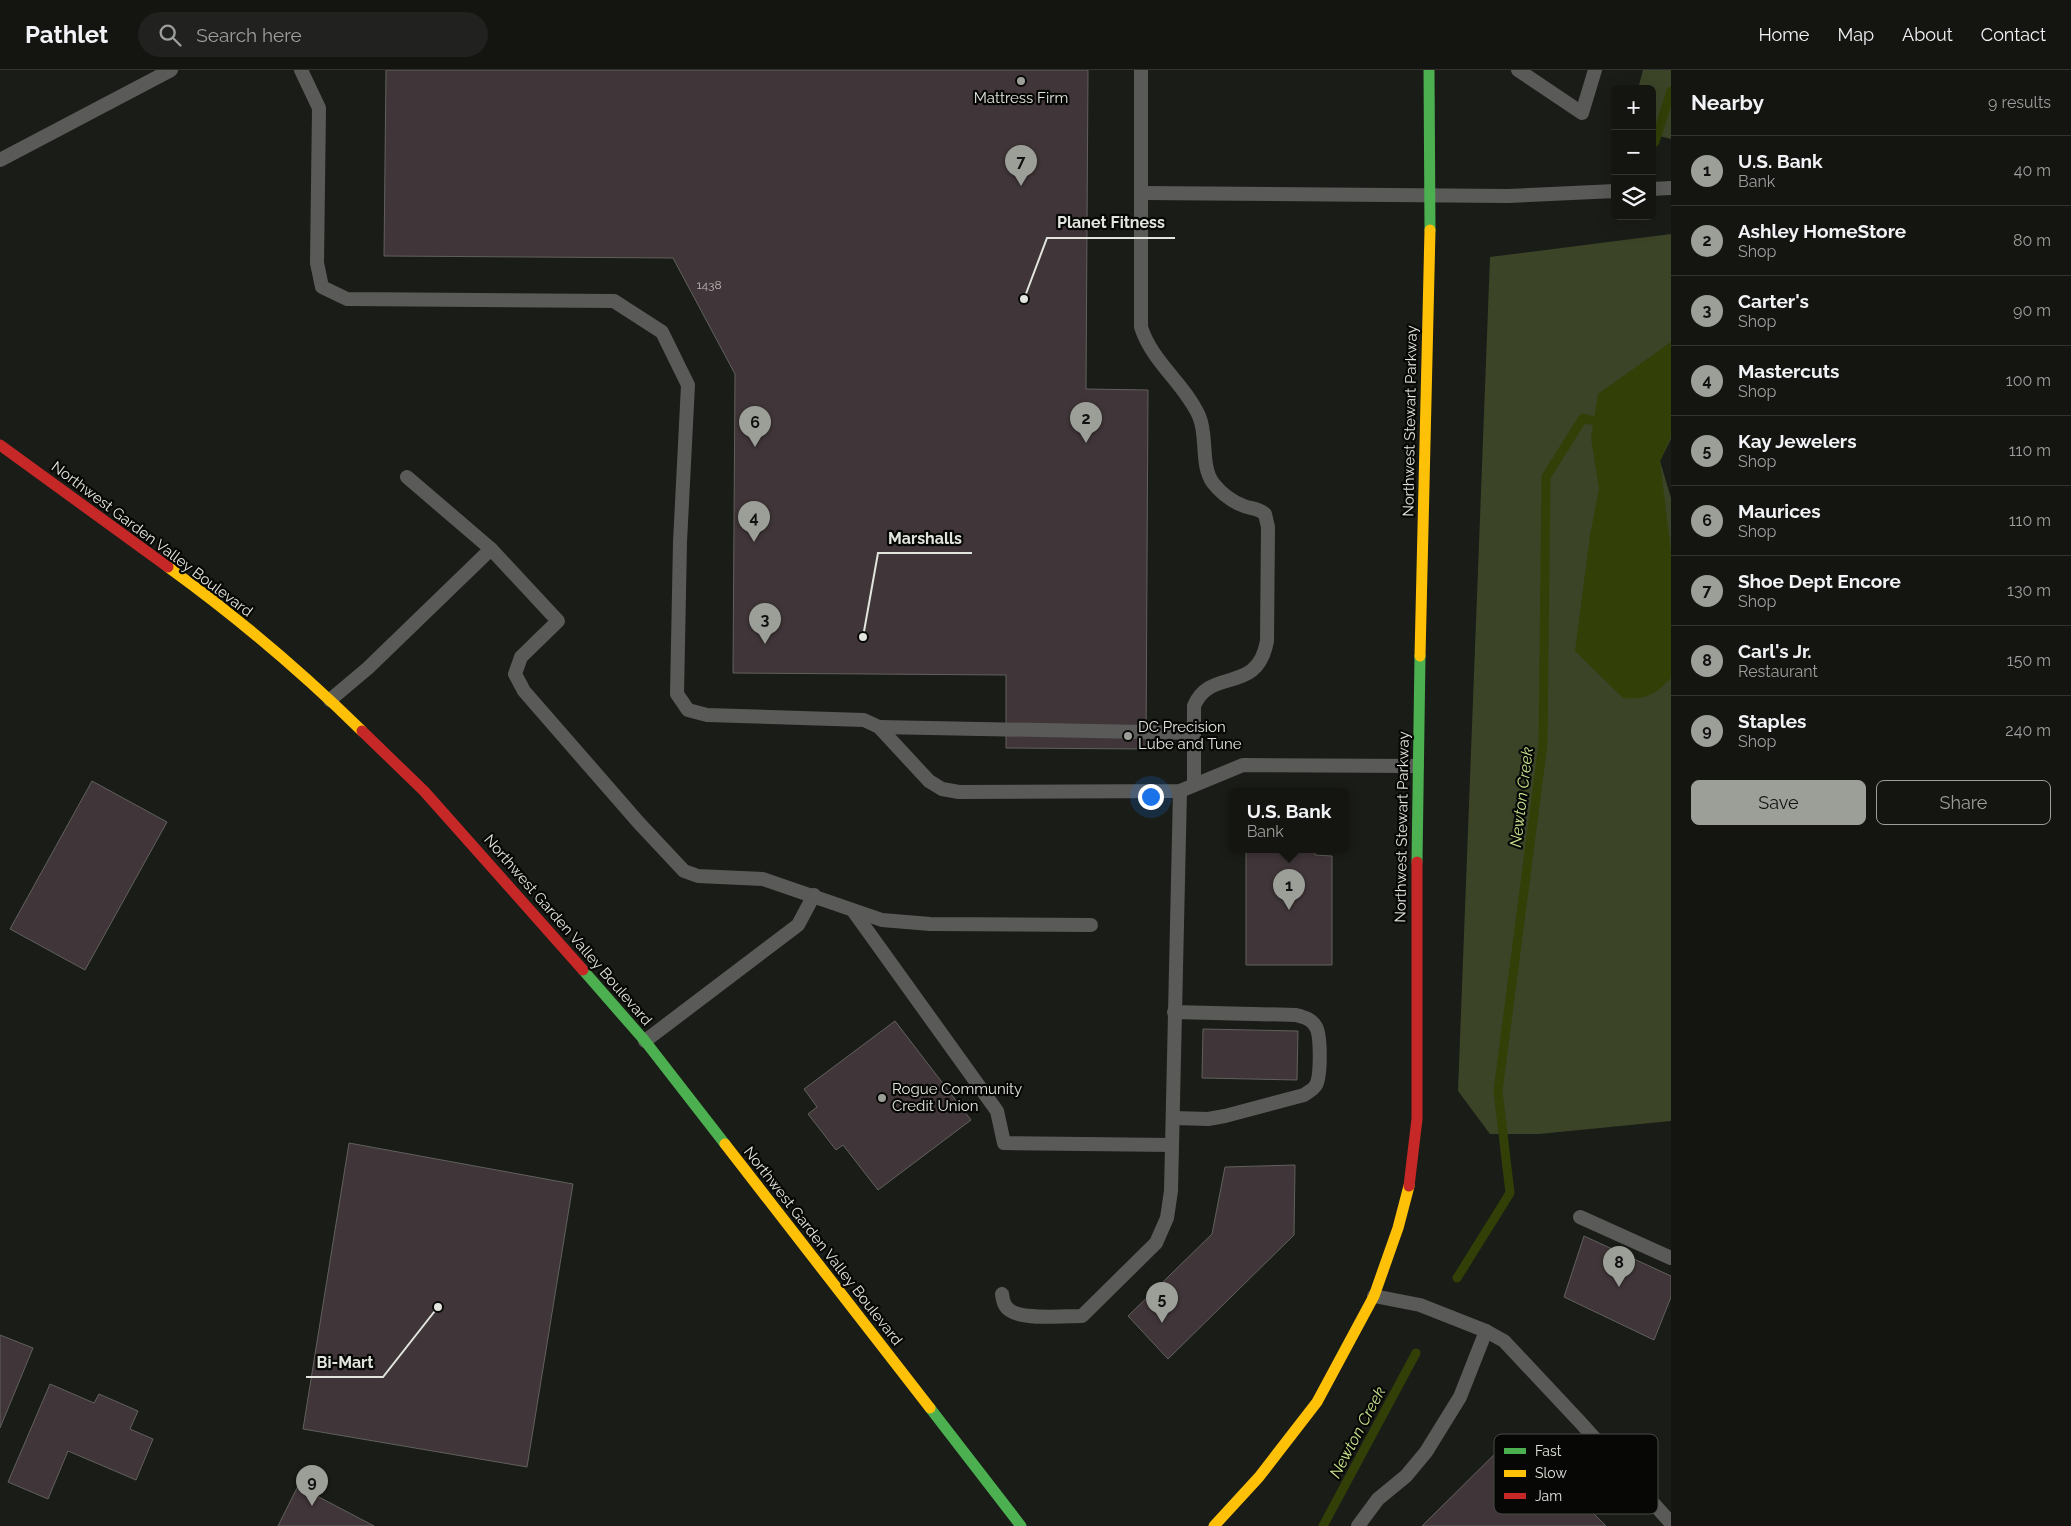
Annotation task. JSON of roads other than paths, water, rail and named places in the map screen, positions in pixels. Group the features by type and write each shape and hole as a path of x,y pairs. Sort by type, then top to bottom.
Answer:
{"main road":[{"name":"Northwest Stewart Parkway","path":"1214,1526 1259,1477 1317,1402 1374,1296 1398,1228 1412,1175 1417,1119 1417,766 1431,196 1429,70"},
{"name":"Northwest Garden Valley Boulevard","path":"0,445 212,600 330,700 424,791 529,907 645,1041 1021,1526"}],"lane":[{"path":"0,160 171,70"},
{"path":"301,70 319,108 317,263 322,287 347,299 614,301 662,332 688,385 680,542 676,694 688,710 707,716 864,720 879,727 929,781 942,790 1089,793 1180,790 1243,765 1417,766"},
{"path":"1141,70 1140,327 1147,345 1188,397 1200,418 1207,464 1212,482 1230,499 1245,506 1257,508 1265,514 1268,526 1267,641 1264,657 1257,668 1247,674 1218,684 1198,697 1194,706 1194,785"},
{"path":"1518,70 1582,113 1596,70"},
{"path":"1656,188 1671,188"},
{"path":"1142,193 1508,196 1611,190"},
{"path":"407,477 491,549 558,621 521,657 515,674 524,691 639,823 684,871 698,876 763,878 814,894 854,912 882,920 930,924 1091,925"},
{"path":"330,700 368,668 491,549"},
{"path":"879,727 1194,733"},
{"path":"1002,1294 1004,1305 1011,1312 1022,1315 1082,1316 1156,1244 1167,1218 1171,1191 1180,790"},
{"path":"645,1041 798,925 814,894"},
{"path":"854,912 997,1111 1004,1143 1172,1145"},
{"path":"1173,1118 1208,1119 1304,1095 1314,1088 1318,1079 1319,1037 1316,1027 1310,1019 1296,1015 1174,1012"},
{"path":"1580,1216 1671,1258"},
{"path":"1374,1296 1420,1304 1504,1341 1591,1434"},
{"path":"1358,1526 1378,1499 1406,1476 1426,1452 1460,1397 1486,1332"},
{"path":"1658,1509 1671,1523"}],"waterway":[{"name":"Newton Creek","path":"1656,139 1671,91"},
{"name":"Newton Creek","path":"1457,1278 1510,1193 1498,1091 1543,744 1546,477 1583,418 1605,424"},
{"name":"Newton Creek","path":"1323,1526 1416,1353"}],"place":[{"name":"Mattress Firm","path":"1021,81"},
{"name":"Shoe Dept Encore","path":"1021,186"},
{"name":"Planet Fitness","path":"1024,299"},
{"name":"Ashley HomeStore","path":"1086,443"},
{"name":"Maurices","path":"755,447"},
{"name":"Mastercuts","path":"754,542"},
{"name":"Marshalls","path":"863,637"},
{"name":"Carter's","path":"765,644"},
{"name":"DC Precision Lube and Tune","path":"1128,736"},
{"name":"U.S. Bank","path":"1289,910"},
{"name":"Rogue Community Credit Union","path":"882,1098"},
{"name":"Carl's Jr.","path":"1619,1287"},
{"name":"Bi-Mart","path":"438,1307"},
{"name":"Kay Jewelers","path":"1162,1323"},
{"name":"Staples","path":"312,1506"}]}
